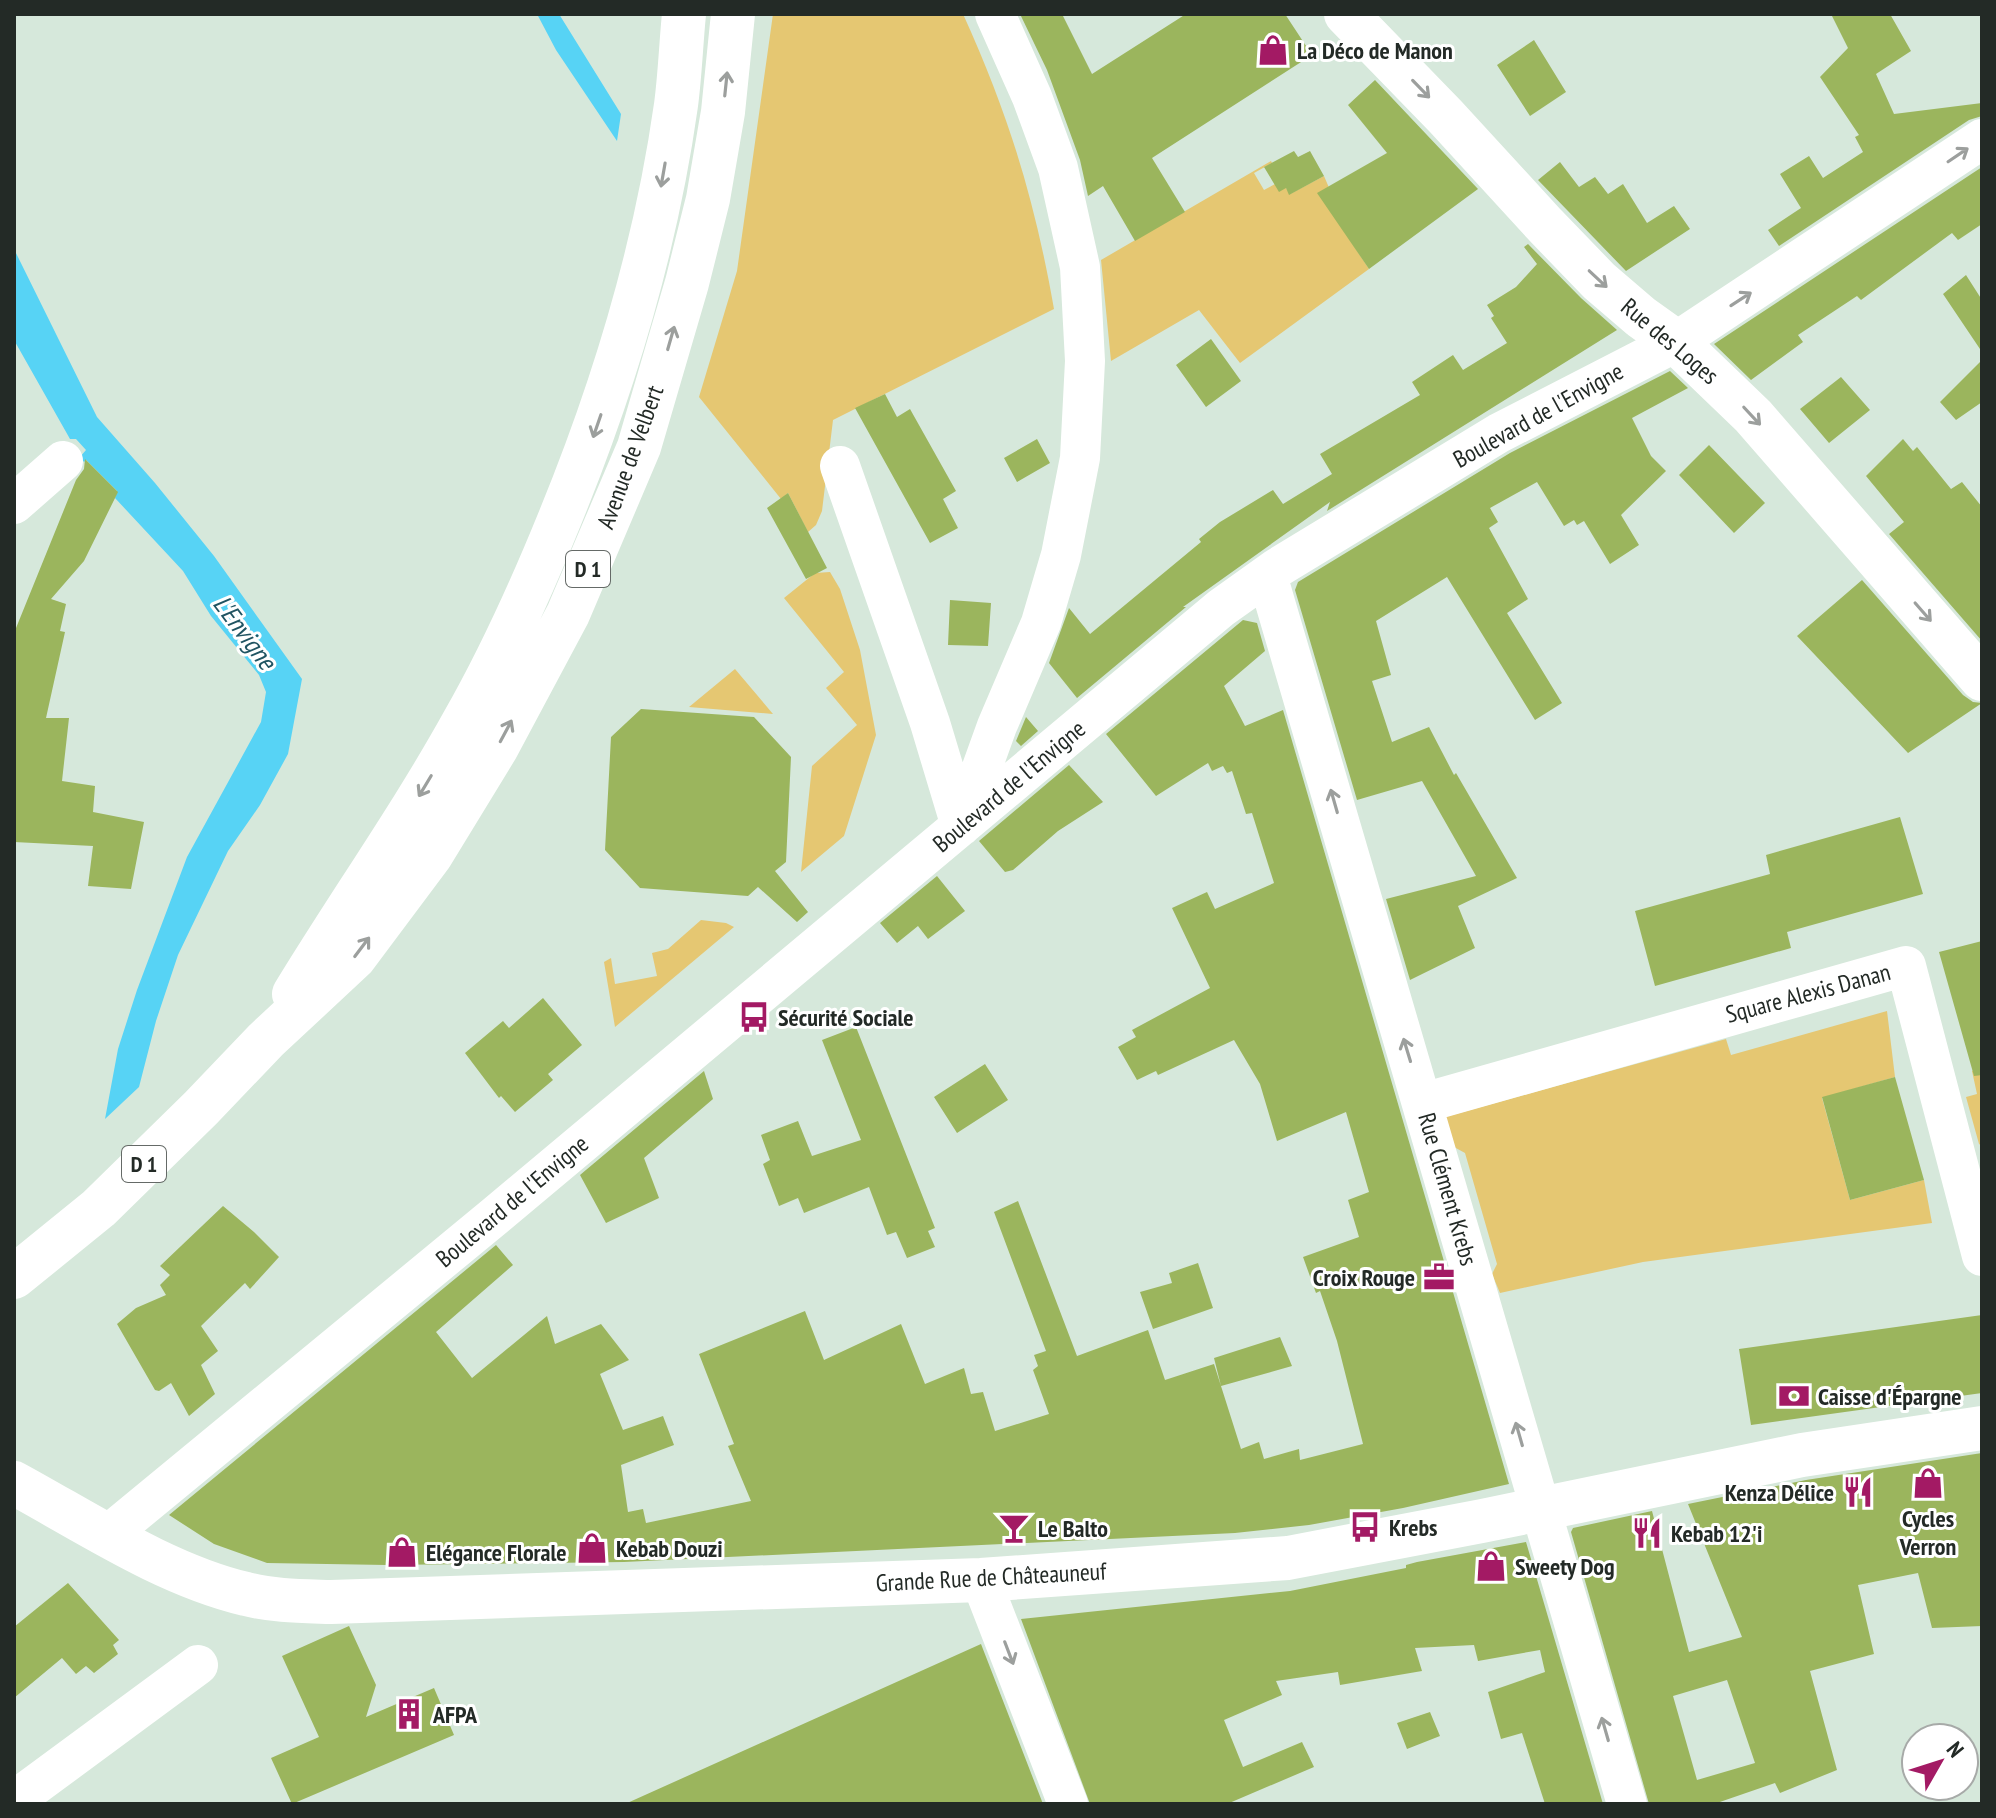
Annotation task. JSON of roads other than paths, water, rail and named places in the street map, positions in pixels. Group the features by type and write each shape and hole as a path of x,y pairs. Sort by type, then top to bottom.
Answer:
{"main road":[{"name":"Avenue de Velbert","path":"266,1040 465,720 530,592 594,435 620,354 661,189 676,104 684,14"},
{"name":"Avenue de Velbert","path":"14,1277 99,1208 266,1040 354,958 431,855 497,747 568,614 639,447 708,199 733,14"},
{"name":"Rue des Loges","path":"1346,14 1599,281 1676,342 1753,416 1982,679"},
{"name":"Grande Rue de Châteauneuf","path":"14,1483 108,1535 207,1582 245,1594 279,1600 346,1602 981,1580 1288,1558 1802,1455 1982,1428"}],"street":[{"path":"961,826 997,726 1041,623 1061,555 1080,458 1085,361 1080,267 1058,168 1032,97 995,14"},
{"name":"Boulevard de l'Envigne","path":"108,1535 1221,608 1267,575 1499,433 1676,342 1982,139"},
{"path":"14,504 63,461"},
{"path":"840,466 930,723 961,826"},
{"name":"Rue Clément Krebs","path":"1267,575 1627,1804"},
{"name":"Square Alexis Danan","path":"1423,1103 1906,966 1982,1256"},
{"path":"981,1580 1068,1804"},
{"path":"15,1804 15,1800 198,1665"}],"water":[{"path":"537,14 559,14 621,114 617,141 556,50"},
{"name":"L'Envigne","path":"14,249 97,417 214,556 302,679 288,754 260,805 228,851 178,955 139,1087 105,1119 118,1049 187,857 261,722 266,692 259,675 211,616 183,571 115,498 117,491 80,457 86,450 76,439 70,439 14,340"}],"place":[{"name":"La Déco de Manon","path":"1273,50"},
{"name":"Sécurité Sociale","path":"754,1017"},
{"name":"Croix Rouge","path":"1439,1277"},
{"name":"Caisse d'Épargne","path":"1794,1396"},
{"name":"Cycles Verron","path":"1928,1483"},
{"name":"Kenza Délice","path":"1858,1492"},
{"name":"Krebs","path":"1365,1527"},
{"name":"Le Balto","path":"1014,1528"},
{"name":"Kebab 12'i","path":"1647,1533"},
{"name":"Kebab Douzi","path":"592,1548"},
{"name":"Elégance Florale","path":"402,1552"},
{"name":"Sweety Dog","path":"1491,1566"},
{"name":"AFPA","path":"409,1714"}]}
